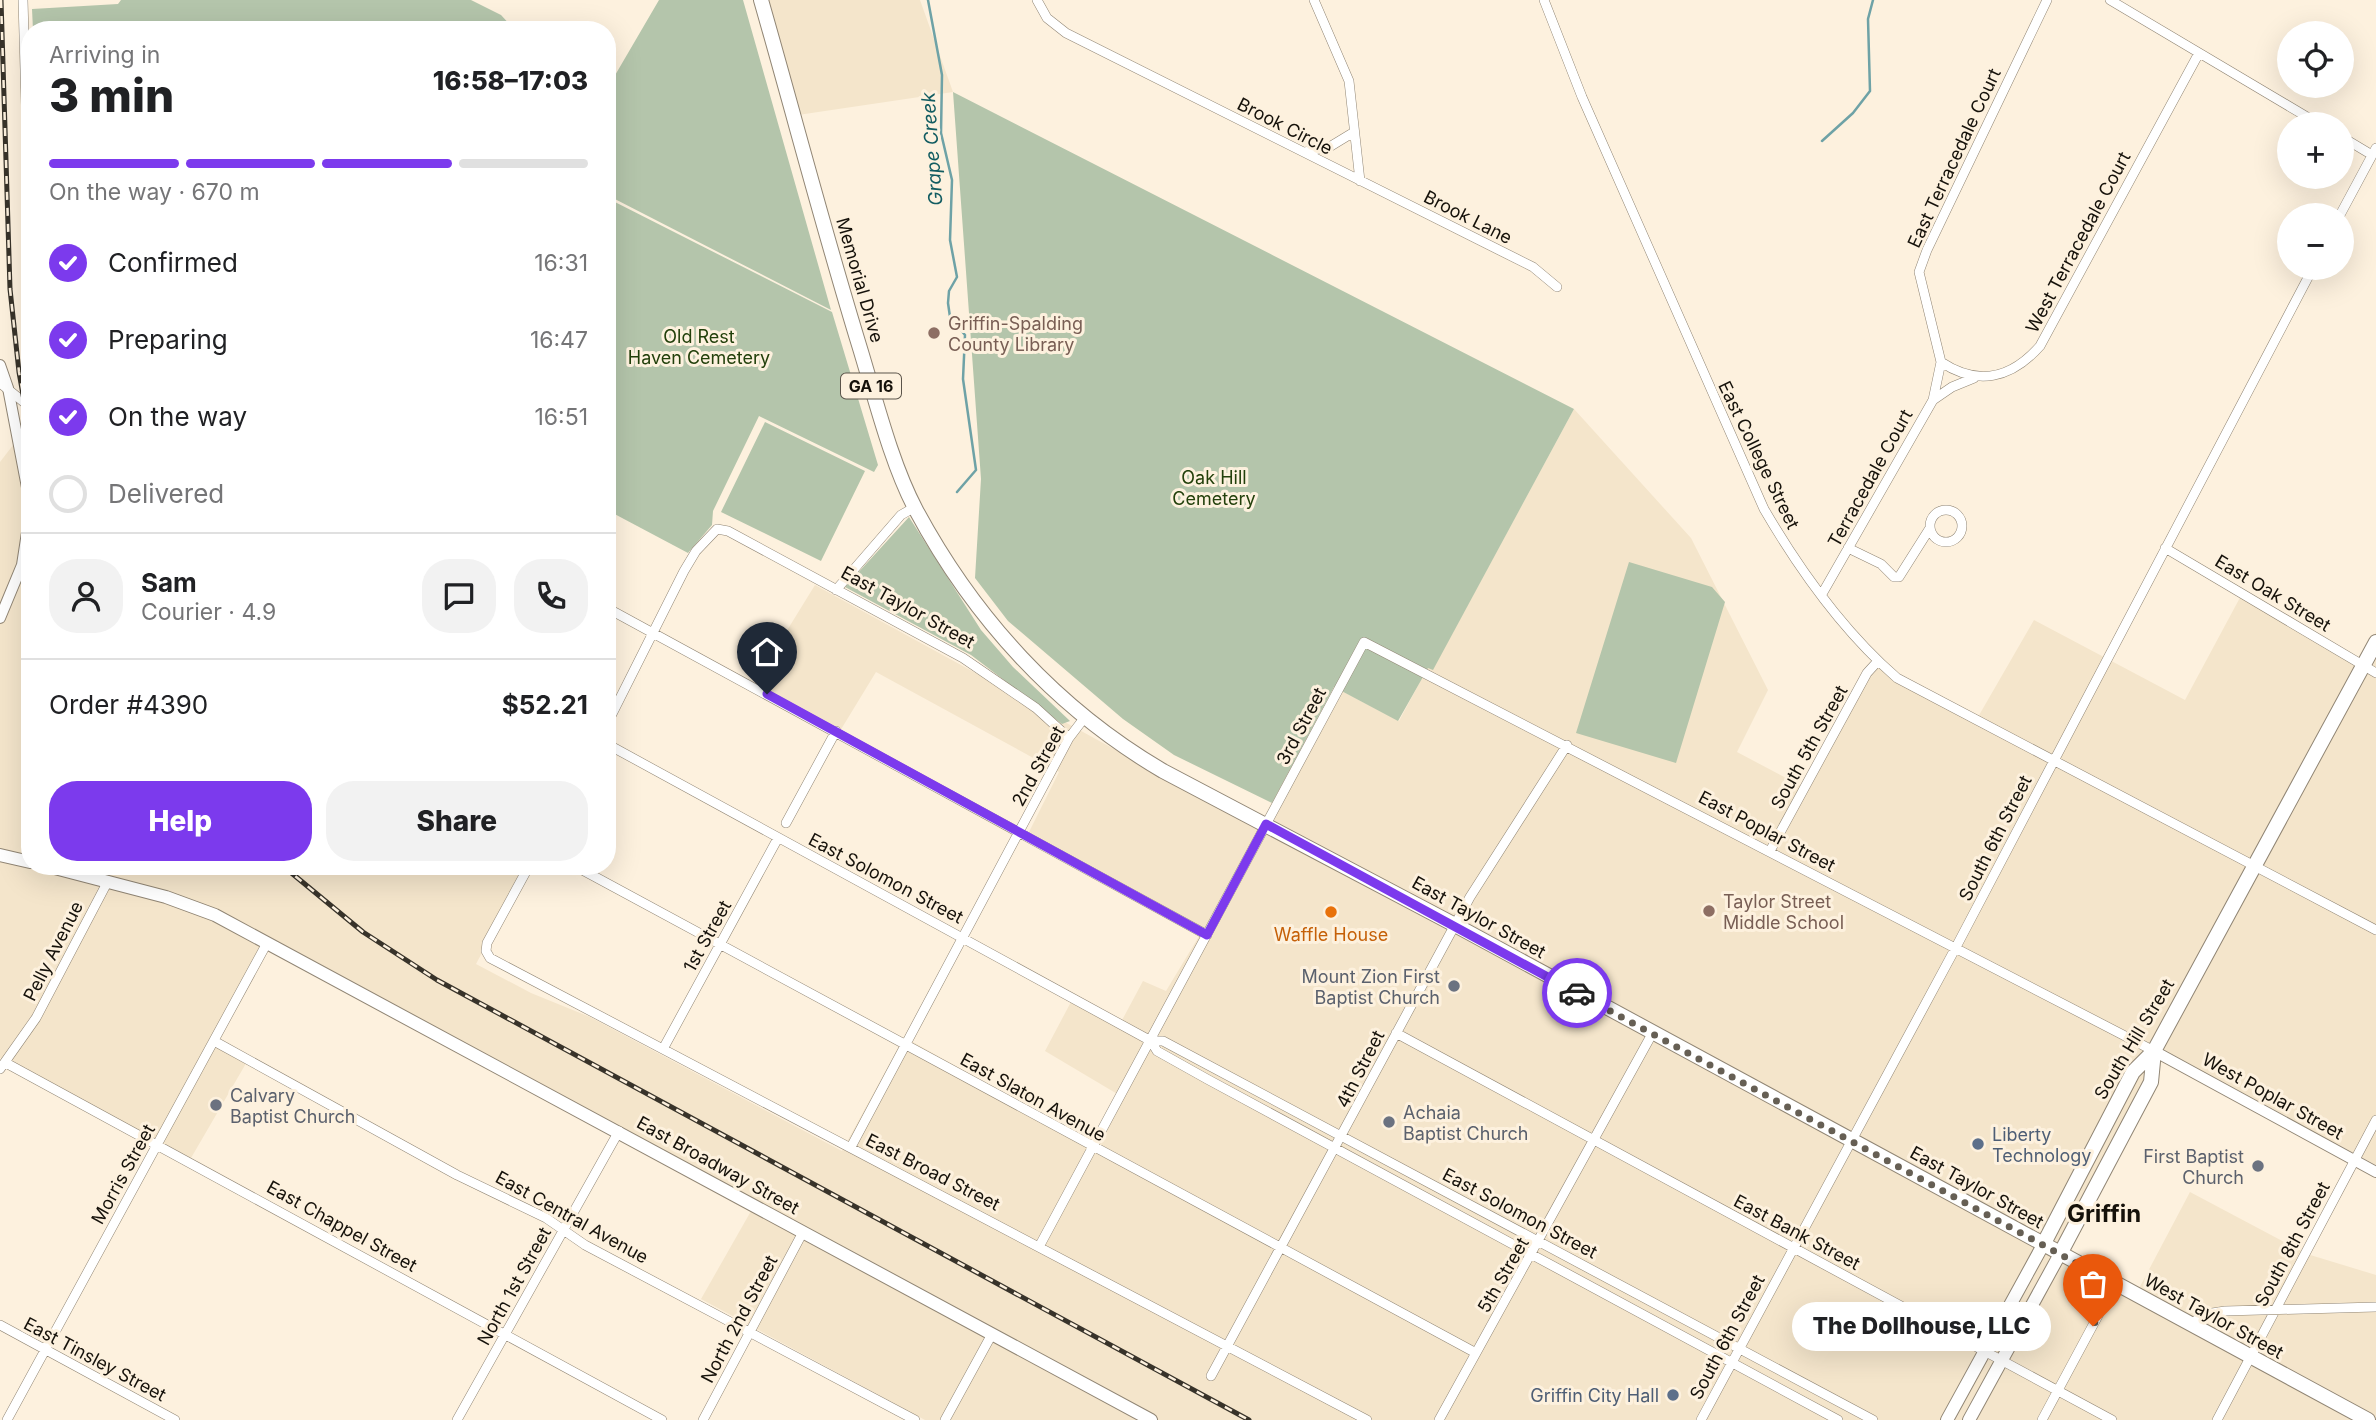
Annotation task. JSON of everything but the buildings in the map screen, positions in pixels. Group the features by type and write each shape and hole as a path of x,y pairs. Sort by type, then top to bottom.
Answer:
{"main road":[{"name":"Memorial Drive","path":"761,0 845,303 878,410 915,507 958,579 988,621 1028,666 1085,717"},
{"name":"South Hill Street","path":"1947,1420 2133,1072 2154,1051 2255,867 2370,669 2376,642"},
{"name":"East Taylor Street","path":"1085,717 1143,759 1455,925 2042,1245"},
{"path":"0,855 21,860"},
{"name":"East Broadway Street","path":"86,875 215,915 1151,1420"},
{"path":"1969,1420 2151,1082 2154,1051"},
{"name":"West Taylor Street","path":"2042,1245 2368,1420"}],"street":[{"path":"23,0 24,21"},
{"name":"Brook Circle","path":"1037,0 1047,18 1066,33 1360,181"},
{"name":"Brook Circle","path":"1314,0 1349,81 1360,181"},
{"name":"East College Street","path":"1544,0 1587,110 1764,509 1786,547 1878,661 1897,678 2376,930"},
{"name":"East Terracedale Court","path":"1941,362 1919,272 1927,250 2047,0"},
{"path":"2110,0 2299,112"},
{"name":"West Terracedale Court","path":"1933,400 1952,387 1974,378 2008,372 2028,360 2040,346 2199,53"},
{"path":"1303,153 1331,146 1354,132"},
{"path":"2346,203 2374,152 2354,143"},
{"name":"Brook Lane","path":"1360,181 1533,267 1557,288"},
{"name":"South 6th Street","path":"1701,1420 1955,948 2307,280"},
{"path":"1941,362 1974,378"},
{"name":"Terracedale Court","path":"1822,594 1933,400 1941,362"},
{"path":"0,365 21,462"},
{"path":"4,385 21,399"},
{"path":"836,590 901,515 915,507"},
{"path":"1848,548 1881,564 1894,577 1899,577 1930,528"},
{"name":"East Taylor Street","path":"653,633 696,551 717,529 728,531 963,658 1036,708 1069,738"},
{"name":"East Oak Street","path":"2165,548 2370,669"},
{"path":"0,618 21,567"},
{"path":"616,613 1207,935"},
{"path":"616,706 653,633"},
{"name":"East Poplar Street","path":"1364,642 2154,1051"},
{"name":"3rd Street","path":"1040,1245 1364,642"},
{"name":"South 5th Street","path":"1770,851 1867,673 1878,661"},
{"name":"2nd Street","path":"963,937 1069,738 1085,717"},
{"path":"786,823 836,731"},
{"name":"4th Street","path":"1212,1376 1337,1149 1455,925 1567,745"},
{"name":"East Solomon Street","path":"616,749 1151,1041 1163,1041 1541,1240 1873,1420"},
{"name":"1st Street","path":"663,1049 778,838"},
{"name":"East Broad Street","path":"524,875 487,943 486,951 490,958 1040,1245 1367,1420"},
{"name":"East Slaton Avenue","path":"592,875 1476,1353"},
{"name":"Pelly Avenue","path":"3,1066 36,1018 108,880"},
{"path":"851,1147 963,937"},
{"name":"Morris Street","path":"7,1420 267,943"},
{"name":"East Bank Street","path":"1396,1033 2112,1420"},
{"name":"5th Street","path":"1439,1420 1541,1240 1652,1034"},
{"name":"East Central Avenue","path":"214,1041 457,1175 546,1218 584,1245 915,1420"},
{"name":"East Solomon Street","path":"1151,1041 1157,1051 1838,1420"},
{"name":"West Poplar Street","path":"2154,1051 2376,1172"},
{"name":"East Chappel Street","path":"3,1066 157,1143 662,1420"},
{"name":"South 8th Street","path":"2217,1420 2376,1120"},
{"name":"North 1st Street","path":"457,1420 619,1131"},
{"name":"North 2nd Street","path":"704,1420 803,1232"},
{"path":"2042,1420 2115,1284"},
{"path":"2190,1324 2207,1314 2225,1311 2376,1307"},
{"name":"East Tinsley Street","path":"0,1325 175,1420"},
{"path":"945,1420 992,1334"}],"shaded area":[{"path":"767,0 920,0 953,92 798,115"},
{"path":"1574,409 1691,538 1768,690 1737,752 1805,788 1876,662 1978,717 2034,620 2185,700 2243,592 2360,664 2376,632 2376,1165 2162,1049 2057,1256 2135,1296 2190,1192 2307,1254 2376,1275 2376,1420 925,1420 701,1299 755,1204 270,942 217,1041 248,1060 191,1158 0,1058 0,462 21,435 21,875 523,875 476,964 531,993 590,1017 842,1151 904,1037 1091,1142 1119,1095 1045,1051 1072,1000 1120,1024 1143,981 1166,991 1204,928 1029,832 1059,772 876,672 840,731 754,684 815,585 1258,828 1334,687 1399,721 1428,667 1433,669"}],"green space":[{"path":"121,0 471,0 501,15 507,21 33,21 32,9 118,4"},
{"path":"659,0 743,0 831,310 616,200 616,74"},
{"name":"Oak Hill Cemetery","path":"953,92 1574,409 1433,670 1428,668 1398,721 1334,687 1272,803 1174,755 1123,719 1008,621 975,578 981,479"},
{"name":"Old Rest Haven Cemetery","path":"616,203 832,312 878,465 874,472 759,416 713,511 712,525 688,553 616,515"},
{"path":"765,422 865,471 821,561 721,512"},
{"path":"909,517 981,630 1013,667 1070,721 1062,724 971,655 845,587"},
{"path":"1629,562 1712,587 1725,602 1676,763 1576,733"}],"waterway":[{"name":"Grape Creek","path":"928,0 942,75 941,133 952,180 950,240 957,277 949,291 948,303 950,317 965,335 963,379 976,470 957,492"},
{"path":"1822,141 1853,113 1870,91 1868,19 1873,0"}],"railway":[{"path":"1,0 10,289 21,383"},
{"path":"294,875 363,932 437,980 1249,1420"}],"way so far":[{"path":"1577,993 2115,1284 2093,1326"}],"place":[{"name":"Griffin-Spalding County Library","path":"934,333"},
{"name":"Taylor Street Middle School","path":"1709,911"},
{"name":"Waffle House","path":"1331,912"},
{"name":"Mount Zion First Baptist Church","path":"1454,986"},
{"name":"Calvary Baptist Church","path":"216,1105"},
{"name":"Achaia Baptist Church","path":"1389,1122"},
{"name":"Liberty Technology","path":"1978,1144"},
{"name":"First Baptist Church","path":"2258,1166"},
{"name":"The Dollhouse, LLC","path":"2093,1326"},
{"name":"Griffin City Hall","path":"1673,1395"}],"district":[{"name":"Griffin","path":"2104,1213"}],"route":[{"path":"767,694 1207,935 1266,824 1577,993"}]}
